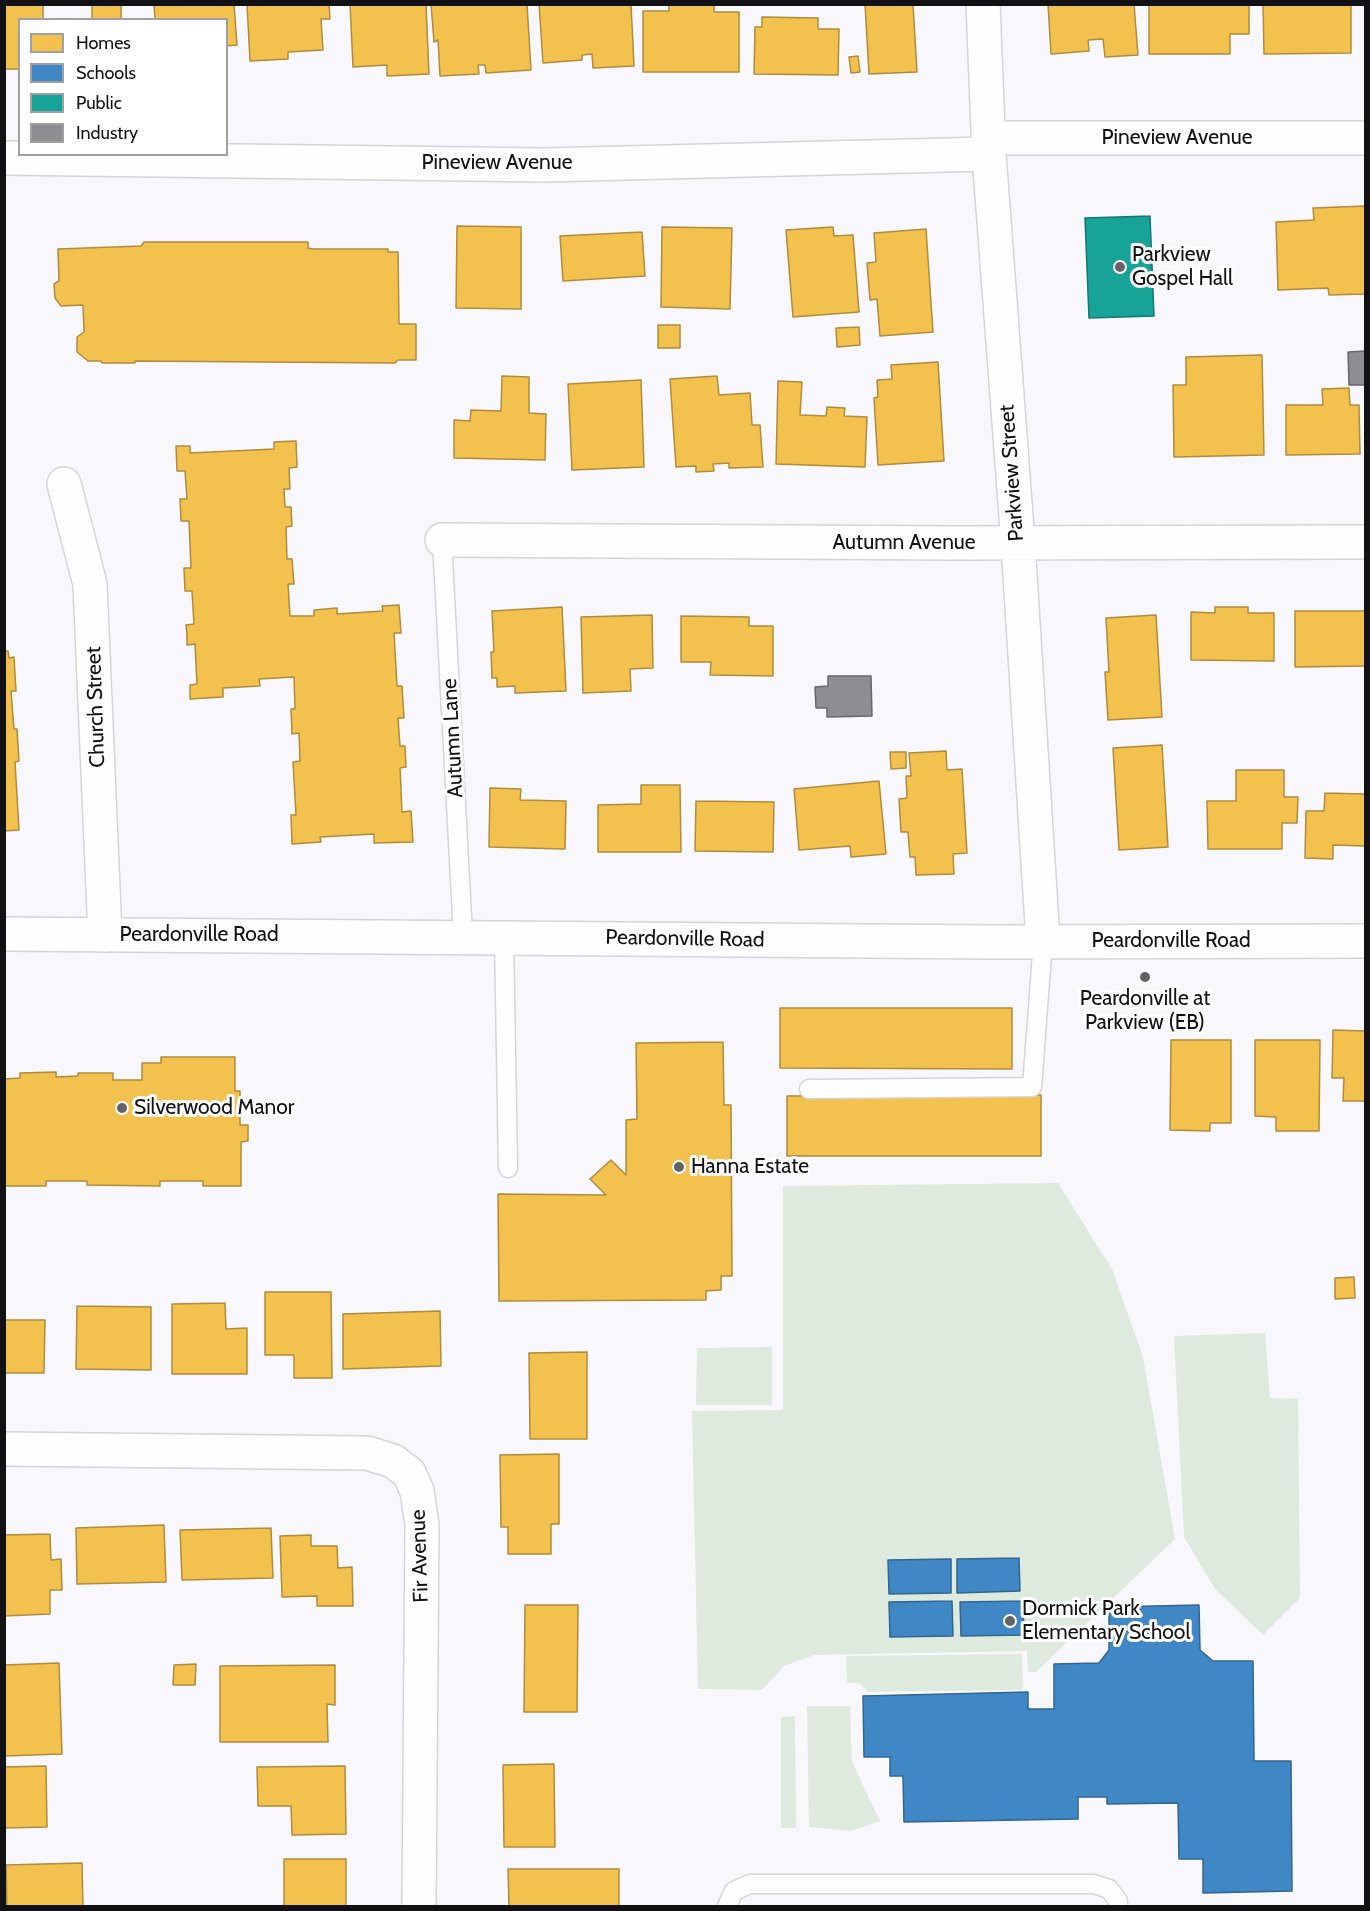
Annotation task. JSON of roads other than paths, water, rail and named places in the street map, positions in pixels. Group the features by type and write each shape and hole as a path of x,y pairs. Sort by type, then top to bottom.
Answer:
{"street":[{"name":"Parkview Street","path":"983,4 989,146 1018,543 1043,941"},
{"name":"Pineview Avenue","path":"4,158 545,165 989,146 1365,138"},
{"name":"Church Street","path":"64,484 90,584 105,935"},
{"name":"Autumn Avenue","path":"442,540 1365,542"},
{"name":"Peardonville Road","path":"4,934 1365,941"},
{"name":"Fir Avenue","path":"4,1449 367,1453 393,1461 409,1473 417,1491 422,1525 418,1906"}],"lane":[{"name":"Autumn Lane","path":"442,540 463,936"},
{"path":"504,937 508,1168"},
{"path":"809,1089 1032,1087 1043,941"},
{"path":"727,1906 734,1891 750,1884 1094,1884 1109,1889 1118,1901 1118,1906"}],"place":[{"name":"Parkview Gospel Hall","path":"1120,267"},
{"name":"Peardonville at Parkview (EB)","path":"1145,977"},
{"name":"Silverwood Manor","path":"122,1108"},
{"name":"Hanna Estate","path":"679,1167"},
{"name":"Dormick Park Elementary School","path":"1010,1621"}]}
